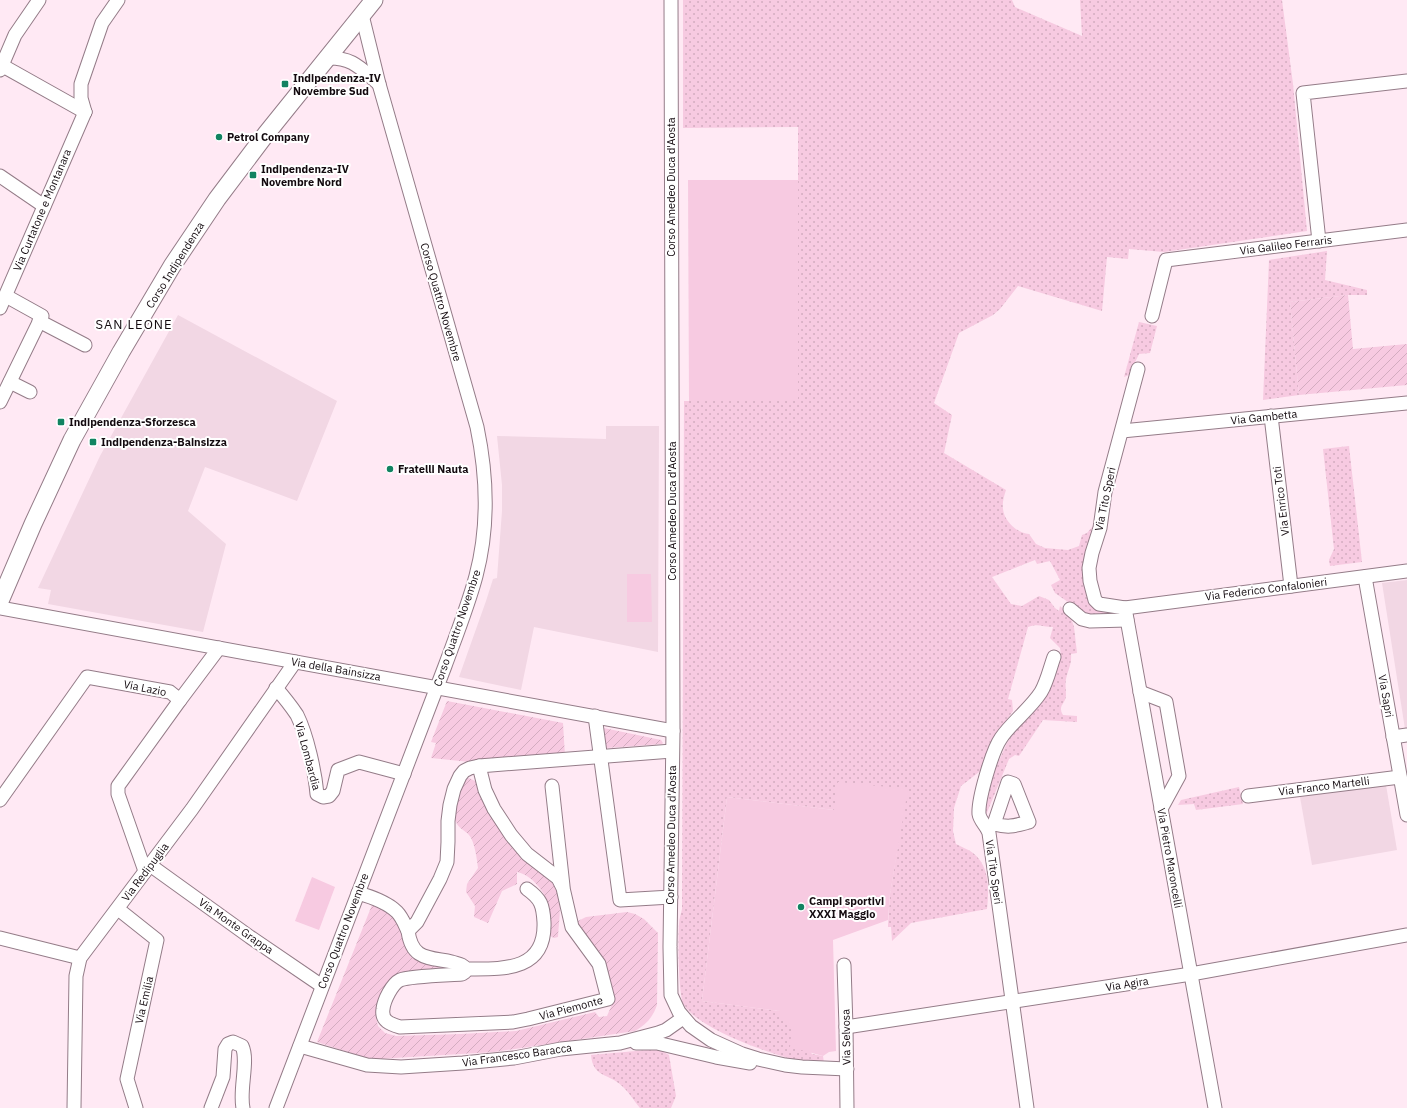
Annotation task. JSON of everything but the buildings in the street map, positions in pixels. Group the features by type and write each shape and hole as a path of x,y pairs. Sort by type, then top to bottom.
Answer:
{"main road":[{"name":"Corso Indipendenza","path":"0,601 33,524 72,440 121,352 168,273 217,199 266,134 374,0"}],"street":[{"path":"39,0 15,35 1,68 85,112"},
{"path":"85,112 81,98 81,84 102,23 118,0"},
{"name":"Corso Amedeo Duca d'Aosta","path":"671,0 673,731 670,947 671,995 675,1007 683,1018 699,1033 742,1054 785,1065"},
{"name":"Corso Quattro Novembre","path":"276,1108 437,688 468,601 476,575 482,543 485,481 482,451 477,427 380,84 362,15"},
{"path":"327,58 347,59 357,65 380,84"},
{"path":"1319,241 1303,92 1407,81"},
{"name":"Via Curtatone e Montanara","path":"0,308 85,112"},
{"path":"0,176 44,206"},
{"name":"Via Galileo Ferraris","path":"1152,316 1166,260 1407,230"},
{"path":"6,296 85,345"},
{"path":"0,402 41,318"},
{"name":"Via Tito Speri","path":"1126,614 1099,604 1095,600 1090,581 1089,568 1100,528 1105,492 1138,369"},
{"path":"10,382 30,392"},
{"name":"Via Gambetta","path":"1122,430 1407,403"},
{"name":"Via Enrico Toti","path":"1271,416 1291,586"},
{"name":"Via Federico Confalonieri","path":"1070,609 1082,619 1090,621 1291,586 1407,571"},
{"name":"Via Sapri","path":"1365,576 1407,815"},
{"name":"Via della Bainsizza","path":"0,608 673,731"},
{"name":"Via Pietro Maroncelli","path":"1126,614 1215,1108"},
{"path":"180,700 218,648"},
{"name":"Via Tito Speri","path":"1027,1108 1012,1003 991,826 980,816 980,804 993,755 1001,738 1042,691 1054,657"},
{"name":"Via Redipuglia","path":"74,1108 76,976 80,958 192,809 294,662"},
{"name":"Via Lazio","path":"0,800 86,677 170,692 180,700 118,786 118,794 148,868"},
{"name":"Via Lombardia","path":"276,688 299,720 316,779 317,794 323,797 329,796 333,791 338,770 359,762 404,774"},
{"path":"1140,692 1166,702 1168,710 1179,776 1161,810"},
{"path":"595,716 620,900 671,897"},
{"path":"1393,737 1407,735"},
{"path":"408,931 417,922 440,879 447,862 450,805 454,789 464,771 479,766 672,751"},
{"name":"Via Piemonte","path":"466,969 462,974 401,980 392,988 383,1005 382,1012 384,1018 389,1023 400,1027 513,1022 608,999 599,964 572,926 563,888 558,878 527,854 511,835 494,809 485,790 479,766"},
{"name":"Via Franco Martelli","path":"1248,796 1400,777"},
{"path":"552,786 563,888"},
{"name":"Via Monte Grappa","path":"148,868 322,986"},
{"path":"358,893 388,905 397,912 408,931 413,949 418,953 428,957 461,964 466,969 491,969 509,968 532,958 539,951 544,926 543,911 541,903 536,895 527,889"},
{"name":"Via Emilia","path":"118,909 157,940 127,1079 136,1108"},
{"name":"Via Agira","path":"846,1027 1012,1003 1191,974 1407,936"},
{"path":"0,938 80,958"},
{"name":"Via Selvosa","path":"844,965 847,1108"},
{"name":"Via Francesco Baracca","path":"300,1046 367,1065 401,1067 514,1058 561,1049 620,1043 666,1030 683,1018"},
{"path":"211,1108 223,1077 225,1049 228,1044 232,1042 242,1046 245,1056 242,1089 243,1108"},
{"path":"620,1043 657,1043 716,1057 761,1065 847,1069"}],"shaded area":[{"path":"683,0 1012,0 1015,7 1082,36 1080,0 1282,0 1293,84 1307,231 1164,252 1129,249 1128,259 1107,257 1102,311 1018,286 1000,309 993,315 959,333 934,403 952,415 944,453 1006,490 1003,509 1006,518 1012,526 1020,532 1029,534 1036,544 1045,548 1068,550 1079,546 1082,535 1087,533 1093,526 1095,529 1088,558 1085,581 1088,601 1098,610 1114,615 1088,616 1055,593 1051,585 1060,580 1050,561 1037,564 1035,560 992,577 1011,604 1022,606 1039,596 1049,600 1059,611 1060,606 1070,615 1074,627 1077,653 1071,654 1066,681 1066,698 1061,707 1061,712 1063,715 1077,716 1077,722 1043,720 1019,756 1015,755 1009,759 986,815 984,809 995,769 1007,743 1018,727 1058,657 1061,656 1060,648 1050,638 1053,627 1038,625 1028,627 1008,699 1012,700 1013,711 996,735 983,769 961,786 954,808 953,831 956,844 969,850 979,858 985,871 988,886 987,909 911,923 892,941 891,927 888,927 890,894 907,789 834,810 727,797 702,1001 780,1011 784,1020 792,1025 812,1054 823,1056 824,1063 800,1061 788,1058 737,1040 720,1032 692,1014 684,1005 682,999 679,966 679,922 682,909 684,401 798,401 798,127 683,128"},
{"path":"688,180 798,180 798,401 689,401"},
{"path":"1327,251 1325,280 1367,290 1367,295 1348,295 1290,302 1299,395 1263,400 1269,260"},
{"path":"1348,295 1353,349 1407,344 1407,385 1299,395 1290,302"},
{"path":"178,315 337,401 297,501 205,467 188,511 226,544 203,632 48,604 51,590 38,588 100,456"},
{"path":"1139,322 1157,326 1150,353 1139,354 1129,375 1124,377"},
{"path":"606,426 659,426 658,652 534,627 521,690 459,677 493,579 497,578 502,511 502,485 497,436 606,439"},
{"path":"1349,446 1362,562 1330,566 1329,560 1334,549 1323,449"},
{"path":"627,574 651,574 652,622 627,622"},
{"path":"1407,580 1407,729 1405,729 1382,583"},
{"path":"447,701 563,723 565,756 470,762 431,758 436,743 431,742"},
{"path":"604,728 661,740 663,743 606,748"},
{"path":"469,778 477,782 555,884 560,904 558,937 554,938 550,936 550,909 541,889 528,876 517,872 517,884 502,891 488,923 474,917 475,906 466,892 467,884 478,868 474,846 471,838 460,828 454,817 456,801 463,780"},
{"name":"Campi sportivi XXXI Maggio","path":"838,782 908,789 890,894 888,920 833,940 836,1051 829,1052 823,1056 790,1047 792,1025 783,1025 783,1020 779,1019 780,1011 702,1001 727,797 834,810"},
{"path":"1386,785 1397,850 1312,865 1300,797"},
{"path":"1239,787 1243,804 1196,810 1194,804 1178,805 1181,800"},
{"path":"312,877 335,887 319,930 295,921"},
{"path":"372,905 390,912 395,917 411,957 457,968 407,974 379,1003 376,1017 378,1026 385,1033 396,1036 516,1031 595,1012 599,1017 607,1016 614,1000 612,988 603,961 578,927 578,921 586,917 627,912 644,919 658,933 657,1005 649,1020 635,1031 494,1052 378,1059 363,1057 317,1042"},
{"path":"658,1049 669,1055 676,1096 671,1108 640,1108 622,1086 595,1068 591,1055"}],"place":[{"name":"Indipendenza-IV Novembre Sud","path":"285,84"},
{"name":"Petrol Company","path":"219,137"},
{"name":"Indipendenza-IV Novembre Nord","path":"253,175"},
{"name":"Indipendenza-Sforzesca","path":"61,422"},
{"name":"Indipendenza-Bainsizza","path":"93,442"},
{"name":"Fratelli Nauta","path":"390,469"},
{"name":"Campi sportivi XXXI Maggio","path":"801,907"}],"district":[{"name":"SAN LEONE","path":"134,324"}]}
